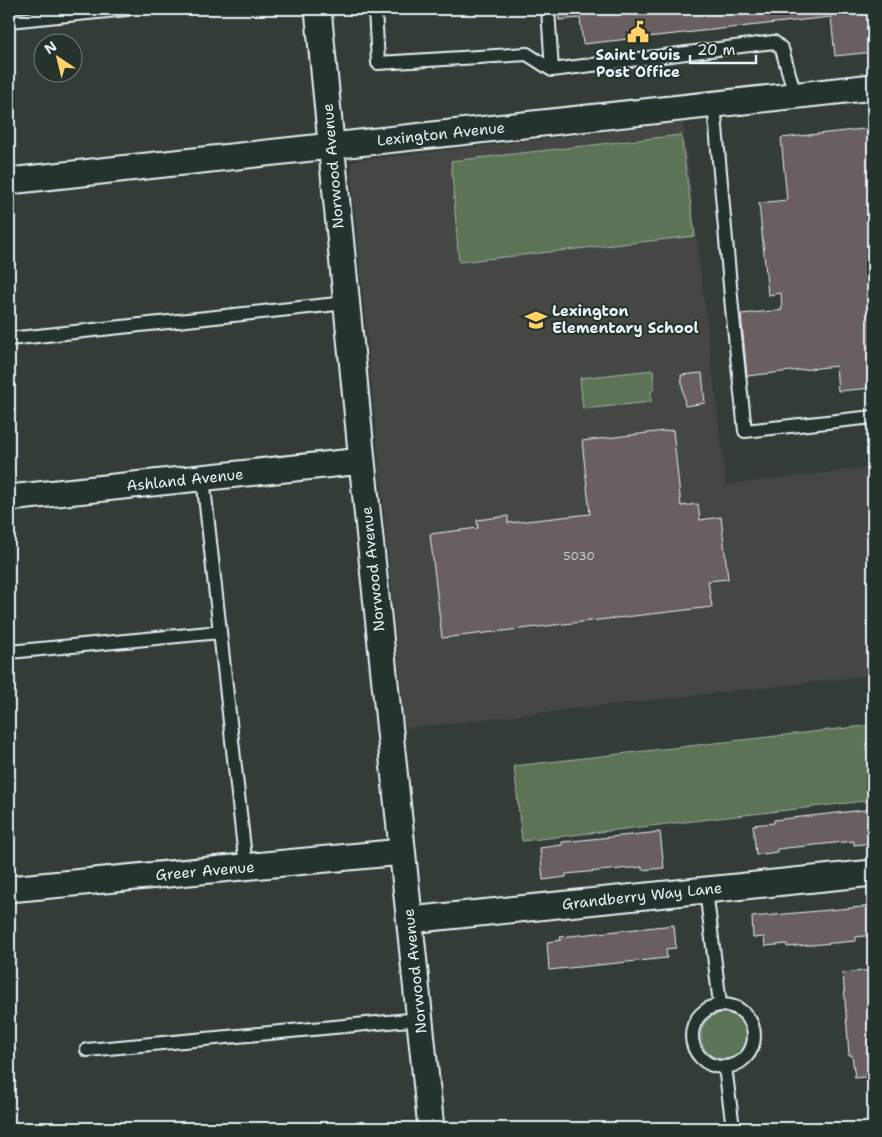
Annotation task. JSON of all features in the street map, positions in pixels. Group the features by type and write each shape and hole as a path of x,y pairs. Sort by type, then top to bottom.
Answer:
{"street":[{"name":"Norwood Avenue","path":"318,9 430,1128"},
{"name":"Lexington Avenue","path":"9,180 873,87"},
{"name":"Ashland Avenue","path":"9,498 362,461"},
{"name":"Greer Avenue","path":"9,889 402,852"},
{"name":"Grandberry Way Lane","path":"410,920 873,873"}],"lane":[{"path":"9,21 127,9"},
{"path":"375,9 378,63 527,54 552,70 774,42 782,49 796,95"},
{"path":"548,9 552,70"},
{"path":"714,104 732,308 746,431 873,417"},
{"path":"9,340 346,303"},
{"path":"203,478 246,867"},
{"path":"9,652 220,632"},
{"path":"706,890 720,1004"},
{"path":"720,1004 739,1008 747,1015 754,1033 752,1048 743,1060 725,1067 714,1066 704,1061 692,1044 694,1022 701,1013 720,1004"},
{"path":"87,1050 420,1019"},
{"path":"725,1067 733,1128"}],"shaded area":[{"name":"Lexington Elementary School","path":"683,123 726,485 873,467 873,675 405,728 351,172 352,163 360,160"}],"green space":[{"path":"681,135 695,236 459,262 451,161"},
{"path":"653,370 654,388 651,392 651,402 583,409 580,378"},
{"path":"873,725 873,800 522,841 514,766"},
{"path":"719,1013 729,1013 743,1023 747,1036 743,1049 737,1055 729,1059 719,1059 705,1049 701,1041 701,1031 711,1017"}],"building":[{"name":"Saint Louis Post Office","path":"558,9 873,9 873,52 835,56 831,17 583,44 580,18 559,20"},
{"path":"873,128 873,388 838,391 836,366 747,376 741,314 782,310 781,293 768,295 759,203 787,200 781,138"},
{"path":"702,373 705,403 685,406 681,375"},
{"path":"673,430 681,506 698,504 700,520 721,517 728,579 708,581 712,607 442,638 430,534 478,528 477,520 508,516 508,523 590,514 582,441"},
{"path":"873,809 873,843 854,845 854,841 777,849 777,852 756,855 753,825 774,823 774,820"},
{"path":"660,832 664,868 642,870 642,867 566,874 566,877 543,880 540,848 562,845 562,842"},
{"path":"873,906 873,935 856,937 856,941 787,947 787,944 765,946 764,937 753,938 752,917"},
{"path":"674,925 676,948 666,949 667,958 549,970 547,942 561,940 560,937"},
{"path":"873,970 873,1076 855,1078 852,1055 849,1055 843,973"}],"place":[{"name":"Saint Louis Post Office","path":"638,32"},
{"name":"Lexington Elementary School","path":"536,320"}]}
